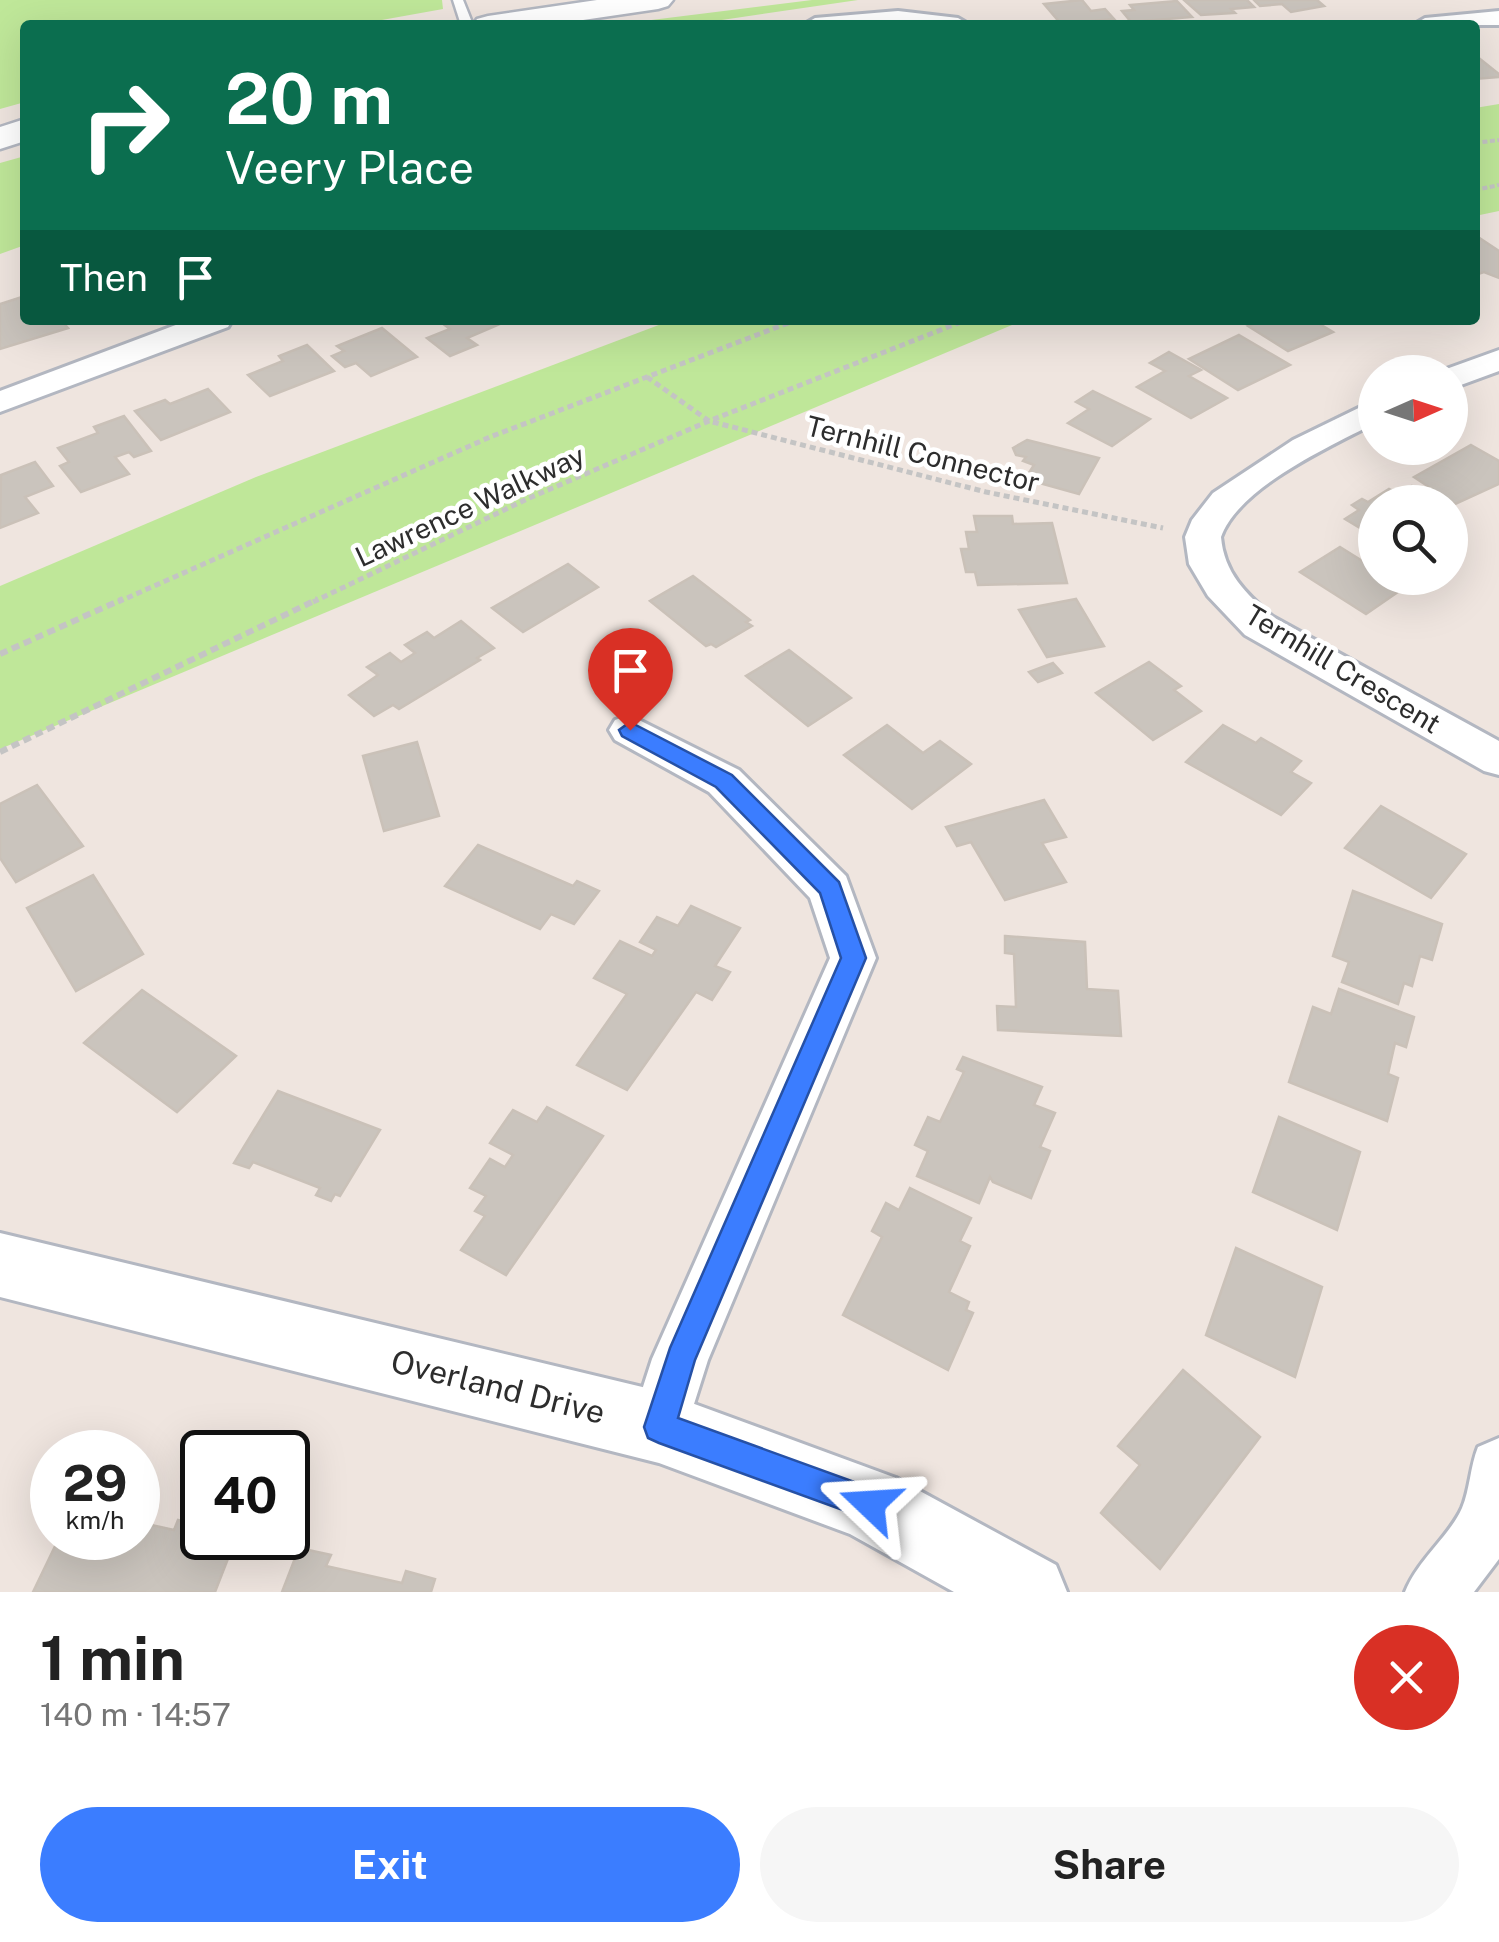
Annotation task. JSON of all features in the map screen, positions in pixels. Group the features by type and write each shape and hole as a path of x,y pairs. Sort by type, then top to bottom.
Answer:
{"main road":[{"path":"522,20 658,0"}],"street":[{"path":"875,20 915,20"},
{"path":"0,402 203,325"},
{"path":"1468,373 1499,360"},
{"path":"1203,536 1208,521 1254,478 1358,420"},
{"name":"Ternhill Crescent","path":"1203,536 1211,569 1226,598 1260,626 1499,760"},
{"path":"630,730 724,781 830,889 853,958 680,1359 659,1427"},
{"name":"Overland Drive","path":"0,1266 659,1427 870,1504 1029,1592"},
{"path":"1436,1592 1490,1521 1499,1468"}],"path":[{"path":"0,654 490,437 783,325"},
{"name":"Lawrence Walkway","path":"0,752 526,499 709,421 953,325"},
{"name":"Ternhill Connector","path":"647,377 709,421 986,492 1203,536"}],"green space":[{"path":"0,0 442,0 443,9 382,20 20,20 20,103 0,109"},
{"path":"812,0 858,0 722,20 651,20"},
{"path":"1499,104 1499,211 1480,215 1480,107"},
{"path":"20,157 20,247 0,254 0,163"},
{"path":"659,325 1012,325 0,749 0,586 256,477"}],"building":[{"path":"1082,0 1091,11 1105,9 1114,19 1058,20 1044,4"},
{"path":"1184,0 1247,0 1254,7 1231,9 1235,13 1201,15"},
{"path":"1254,0 1317,0 1324,6 1291,12 1282,4 1260,6"},
{"path":"1177,1 1192,17 1129,20 1122,11 1134,10 1130,5"},
{"path":"1480,59 1499,74 1480,79"},
{"path":"1480,238 1499,251 1499,278 1480,273"},
{"path":"20,298 20,325 68,328 0,349 0,304"},
{"path":"445,325 498,325 467,338 477,345 450,356 427,338 450,329"},
{"path":"1321,325 1333,332 1288,351 1248,326"},
{"path":"382,328 417,357 371,376 356,363 345,367 332,356 344,351 337,346"},
{"path":"1239,335 1290,365 1238,390 1189,359"},
{"path":"307,345 334,371 270,396 248,375 283,361 279,356"},
{"path":"1169,352 1201,370 1189,376 1227,398 1191,418 1137,387 1165,371 1150,363"},
{"path":"208,389 230,412 161,440 135,411 165,400 170,404"},
{"path":"1093,391 1150,419 1112,446 1068,423 1089,409 1076,402"},
{"path":"124,416 151,451 134,457 129,452 115,457 129,474 81,492 60,466 69,462 58,448 98,433 94,427"},
{"path":"1027,440 1099,458 1079,494 1025,479 1034,465 1023,461 1026,457 1016,455 1013,448"},
{"path":"1468,447 1499,461 1499,484 1468,498 1468,485 1426,485 1414,477 1435,465 1468,465"},
{"path":"35,462 53,486 25,497 38,513 0,528 1,475"},
{"path":"1358,511 1358,527 1345,519"},
{"path":"974,516 1012,516 1013,524 1052,523 1067,583 978,585 975,572 966,572 961,549 969,549 966,532 977,532"},
{"path":"1340,547 1358,558 1358,595 1393,595 1366,614 1300,572"},
{"path":"568,564 598,587 523,632 492,608"},
{"path":"693,576 750,620 746,622 752,626 716,647 706,646 650,601"},
{"path":"1076,599 1104,646 1047,657 1019,610"},
{"path":"461,621 494,648 477,658 480,660 399,709 393,705 374,716 349,695 378,675 367,667 390,653 401,662 415,653 405,645 427,632 434,638"},
{"path":"789,650 851,698 808,726 746,676"},
{"path":"1149,662 1181,686 1174,690 1201,711 1153,740 1096,693"},
{"path":"1053,663 1062,673 1038,682 1029,672"},
{"path":"887,725 923,753 940,741 971,764 912,809 844,755"},
{"path":"1223,725 1256,743 1261,738 1301,761 1291,772 1311,783 1281,815 1186,762"},
{"path":"417,742 439,816 384,831 363,756"},
{"path":"37,785 83,846 16,882 0,858 0,804"},
{"path":"1044,800 1066,837 1042,843 1066,882 1005,900 971,842 957,846 946,827"},
{"path":"1381,806 1466,854 1431,898 1345,848"},
{"path":"478,845 573,886 577,881 599,891 574,924 551,914 540,929 445,886"},
{"path":"93,875 143,954 76,991 27,908"},
{"path":"1353,891 1442,924 1432,960 1420,956 1412,986 1404,983 1398,1004 1342,982 1349,962 1333,956"},
{"path":"691,906 740,928 715,966 730,972 712,1000 696,992 627,1090 577,1065 627,994 594,978 620,941 652,956 656,950 640,942 657,917 678,926"},
{"path":"1005,936 1085,942 1087,989 1118,991 1121,1036 998,1030 997,1006 1016,1007 1014,954 1005,953"},
{"path":"1339,989 1414,1017 1406,1047 1395,1043 1388,1074 1398,1078 1387,1121 1289,1082 1313,1007 1331,1014"},
{"path":"142,990 236,1056 177,1112 84,1043"},
{"path":"963,1057 1042,1087 1034,1105 1055,1113 1040,1147 1050,1151 1031,1198 993,1182 990,1177 979,1203 917,1176 928,1151 915,1145 928,1117 940,1122 964,1072 957,1069"},
{"path":"278,1091 380,1130 340,1196 335,1194 331,1201 316,1195 320,1188 253,1162 249,1168 234,1163"},
{"path":"547,1107 603,1136 506,1275 461,1250 485,1216 475,1211 486,1196 470,1188 490,1159 505,1167 513,1155 490,1143 513,1110 537,1122"},
{"path":"1279,1117 1360,1152 1337,1230 1253,1192"},
{"path":"910,1188 971,1218 960,1241 970,1246 949,1292 969,1302 966,1310 973,1313 948,1370 843,1315 882,1237 872,1231 886,1203 899,1210"},
{"path":"1236,1248 1322,1287 1295,1377 1206,1335"},
{"path":"1183,1370 1260,1437 1160,1569 1101,1513 1140,1465 1118,1446"},
{"path":"180,1520 180,1560 227,1560 215,1592 33,1592 48,1560 160,1560 160,1527 174,1530"},
{"path":"310,1550 331,1555 326,1566 402,1583 406,1571 435,1579 431,1592 282,1592 294,1560 310,1560"}],"route":[{"path":"630,730 724,781 830,889 853,958 680,1359 659,1427 870,1504"}]}
